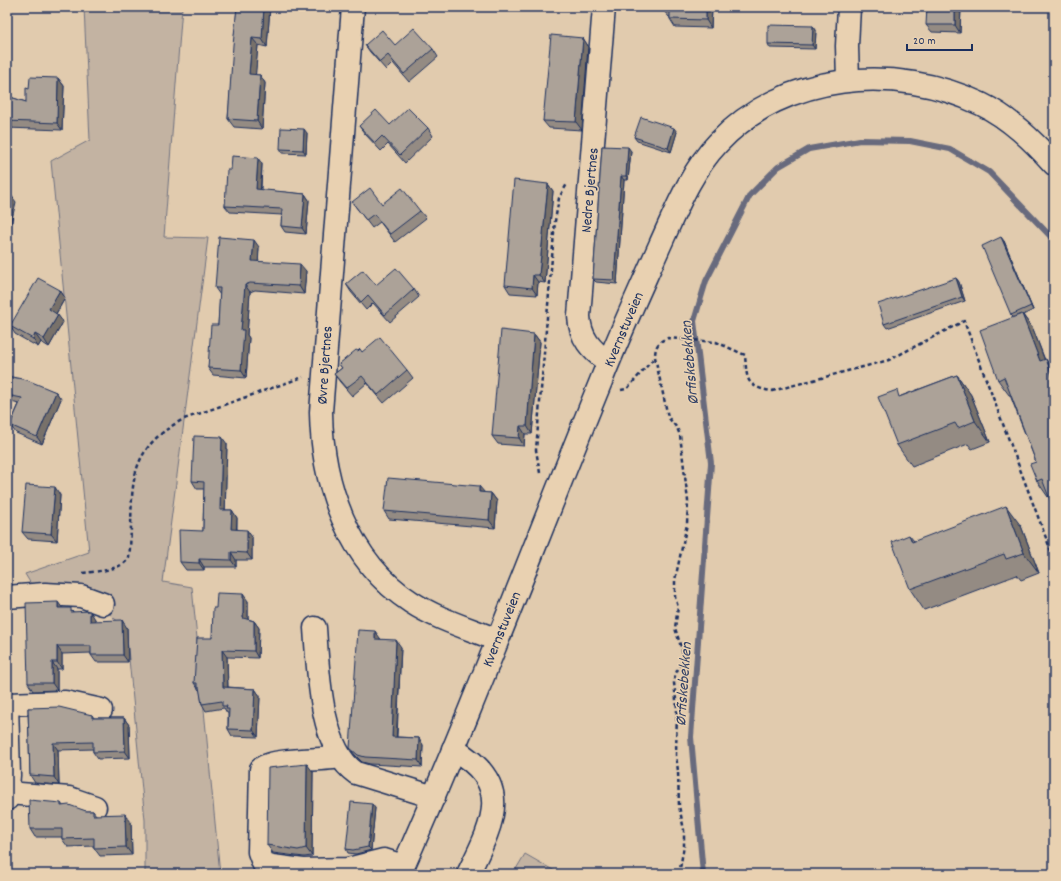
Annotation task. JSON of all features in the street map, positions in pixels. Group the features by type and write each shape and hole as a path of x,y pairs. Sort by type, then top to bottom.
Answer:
{"street":[{"name":"Øvre Bjertnes","path":"353,7 323,376 321,437 330,485 339,510 364,556 393,588 411,602 433,614 497,640"},
{"name":"Nedre Bjertnes","path":"604,7 579,316 580,328 585,342 596,354 608,362"},
{"path":"848,80 847,46 849,7"},
{"name":"Kvernstuveien","path":"402,870 434,796 608,362 691,180 707,155 719,141 744,119 773,101 807,88 848,80 882,80 910,83 940,90 981,105 1015,126 1054,164"},
{"path":"7,597 45,594 81,596 102,604"},
{"path":"316,628 328,730 339,757 347,767 356,773 434,796"},
{"path":"95,807 69,798 8,796 9,775 7,704 65,702 101,710"},
{"path":"453,749 470,759 483,774 490,786 493,799 491,821 488,833 466,871"},
{"path":"339,757 329,759 275,762 265,765 261,769 260,859 263,863 272,866 303,870 348,869 384,860 402,870"}],"path":[{"path":"557,490 545,482 541,476 536,450 555,221 559,198 565,185 572,179 590,175"},
{"path":"679,874 684,846 684,830 679,806 676,755 677,708 674,683 675,676 683,659 682,650 675,628 678,607 675,597 675,580 687,524 688,501 680,435 677,428 668,417 655,357 657,345 664,339 672,338 716,342 745,354 747,378 756,388 772,391 889,360 964,321 1054,559"},
{"path":"598,387 624,390 627,389 655,357"},
{"path":"82,574 125,564 129,558 131,495 141,456 157,437 169,427 184,419 303,377 323,376"}],"shaded area":[{"path":"84,7 182,7 164,237 208,238 163,582 192,587 220,874 145,874 145,820 126,629 87,593 37,594 25,574 89,552 51,161 90,140"},
{"path":"525,854 560,874 513,874"}],"building":[{"path":"237,7 264,7 262,39 252,38 249,74 260,75 257,121 228,119"},
{"path":"663,7 706,7 706,20 670,19 670,10 663,10"},
{"path":"927,7 955,7 955,25 926,25"},
{"path":"768,25 813,26 812,45 768,44"},
{"path":"414,28 433,49 404,74 388,55 380,62 365,45 382,30 395,45"},
{"path":"551,35 583,38 576,122 543,121"},
{"path":"30,77 58,78 57,123 7,121 7,96 26,102 26,88 29,89"},
{"path":"408,108 428,128 400,155 382,136 375,143 359,126 376,110 390,125"},
{"path":"641,117 674,128 668,148 634,137"},
{"path":"281,128 304,129 303,150 280,149"},
{"path":"602,146 628,147 626,176 621,176 614,280 593,279"},
{"path":"232,156 258,158 256,189 305,194 302,228 281,226 282,209 225,206 227,170 231,170"},
{"path":"514,180 548,184 539,275 533,275 532,288 505,285"},
{"path":"370,188 382,204 402,188 420,211 390,234 374,214 366,220 352,202"},
{"path":"7,194 11,195 7,215"},
{"path":"219,237 254,240 252,261 300,264 299,286 250,283 245,285 241,330 244,330 241,370 208,368 211,325 218,325 220,288 215,288"},
{"path":"1001,237 1031,306 1011,315 982,246"},
{"path":"396,268 414,289 385,315 368,295 361,302 346,284 363,270 376,285"},
{"path":"38,278 60,290 49,309 58,315 44,339 35,334 33,339 10,326"},
{"path":"956,278 962,297 884,324 878,304"},
{"path":"1022,314 1040,361 1046,359 1054,381 1054,510 1042,479 1037,481 1030,464 1036,462 1004,377 998,380 980,330"},
{"path":"501,330 534,334 527,426 520,426 519,438 492,436"},
{"path":"380,337 407,370 378,395 362,376 346,388 334,374 342,368 339,364 356,350 358,351 360,349 362,352"},
{"path":"957,375 975,421 958,428 955,423 897,445 878,397 897,390 899,397"},
{"path":"7,376 27,380 56,392 37,437 10,425 22,398 7,395"},
{"path":"194,436 222,437 220,510 232,510 231,529 247,530 247,553 231,552 231,560 199,559 199,563 180,562 179,530 203,531 204,482 192,481"},
{"path":"388,478 479,486 479,492 491,493 489,520 384,511"},
{"path":"26,485 55,487 51,534 22,532"},
{"path":"1006,506 1024,553 1006,559 1004,554 910,589 892,542 909,535 912,542"},
{"path":"217,593 243,594 243,618 254,621 254,651 222,650 223,687 255,689 253,730 228,729 229,709 226,709 227,706 222,706 222,701 202,704 199,687 197,687 197,683 194,683 197,638 212,638 213,608 216,608"},
{"path":"58,602 58,608 71,608 71,612 90,611 90,621 122,620 123,655 91,655 91,646 57,646 57,662 52,662 52,683 28,683 26,603"},
{"path":"358,630 375,631 375,639 396,640 392,737 419,738 418,760 365,757 358,755 350,748"},
{"path":"59,707 92,715 92,718 124,718 125,751 93,752 93,742 53,743 54,777 30,775 28,708"},
{"path":"307,764 306,848 298,850 267,845 268,768"},
{"path":"29,800 61,803 61,806 69,805 86,811 93,811 93,815 125,814 126,847 94,848 94,838 62,839 62,829 30,829"},
{"path":"351,802 372,804 368,847 353,850 346,849"}],"waterway":[{"name":"Ørfiskebekken","path":"703,874 691,737 711,463 694,321 706,281 750,195 778,167 809,149 860,140 910,141 950,149 989,172 1054,240"}]}
